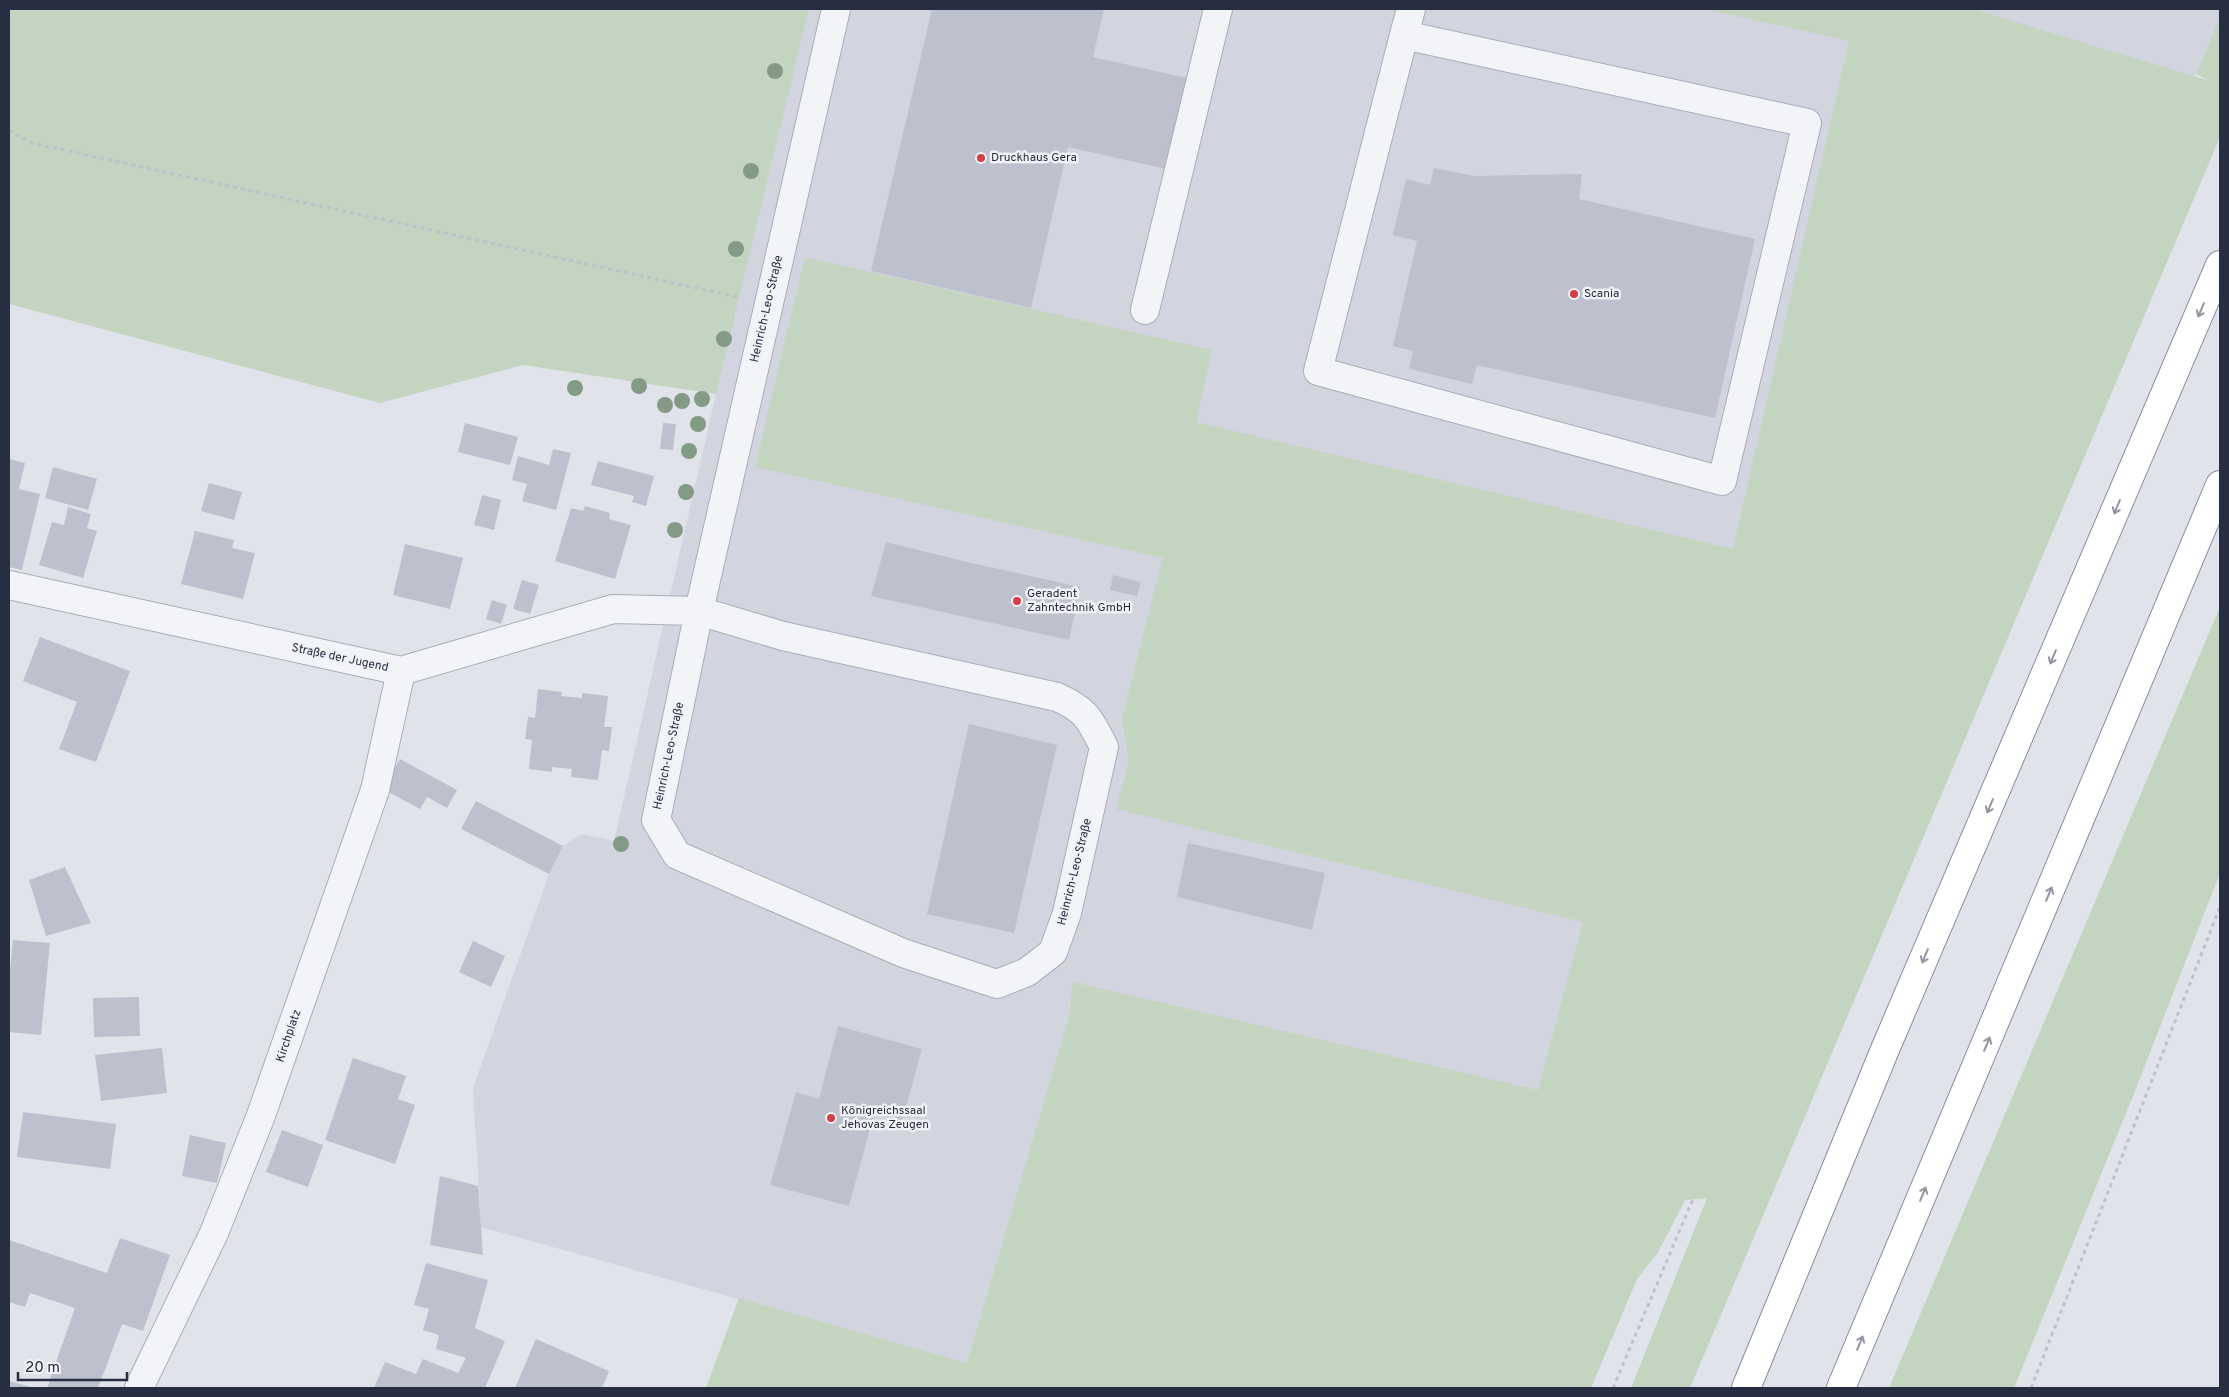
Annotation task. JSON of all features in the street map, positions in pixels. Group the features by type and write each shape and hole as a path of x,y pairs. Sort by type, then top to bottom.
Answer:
{"highway":[{"path":"1746,1388 1886,1047 2220,265"},
{"path":"1841,1388 2220,485"}],"street":[{"name":"Heinrich-Leo-Straße","path":"699,611 783,636 1057,697 1076,705 1088,717 1104,748 1067,913 1053,952 1027,972 998,984 903,954 676,855 656,820 699,611 836,9"},
{"path":"1145,310 1218,9"},
{"path":"1408,22 1807,123 1722,481 1318,371 1408,22"},
{"name":"Straße der Jugend","path":"9,584 401,672 613,609 699,611"},
{"name":"Kirchplatz","path":"140,1388 214,1234 260,1118 375,790 401,672"}],"path":[{"path":"9,130 32,143 768,304"},
{"path":"2031,1388 2220,907"},
{"path":"1613,1388 1693,1199"}],"shaded area":[{"path":"809,9 2220,9 2220,18 1708,1198 1685,1200 1657,1254 1057,1062 967,1363 481,1227 473,1088 549,874 563,846 582,834 614,841 716,394"}],"green space":[{"path":"9,9 809,9 716,394 523,365 380,403 9,304"},
{"path":"1704,9 1973,9 2210,81 2196,74 2220,17 2220,137 1690,1388 1631,1388 1707,1198 1685,1200 1657,1254 1637,1279 1591,1388 706,1388 739,1298 967,1363 1069,1017 1073,982 1538,1090 1583,922 1116,809 1129,762 1122,718 1163,558 755,467 805,257 1212,350 1196,422 1733,549 1849,41"},
{"path":"2220,607 2220,873 2135,1091 2014,1388 1889,1388"}],"building":[{"name":"Druckhaus Gera","path":"932,9 1104,9 1093,57 1187,78 1166,169 1068,147 1031,308 871,271"},
{"name":"Scania","path":"1434,168 1474,176 1582,174 1579,199 1755,239 1715,418 1477,365 1472,384 1409,369 1413,351 1393,346 1417,241 1393,235 1406,179 1430,185"},
{"path":"465,423 518,437 510,465 458,452"},
{"path":"663,423 676,424 673,450 660,449"},
{"path":"553,449 571,453 556,510 522,501 527,484 512,480 518,456 549,465"},
{"path":"9,459 25,463 19,489 40,494 22,570 9,567"},
{"path":"598,461 654,476 646,506 632,502 634,496 591,485"},
{"path":"53,467 97,479 88,510 45,498"},
{"path":"209,483 242,492 234,520 201,511"},
{"path":"482,495 501,500 494,530 474,525"},
{"path":"585,506 610,513 609,519 631,525 615,579 555,561 571,508 583,511"},
{"path":"68,507 91,514 87,528 97,531 83,578 39,565 52,522 64,525"},
{"path":"195,531 234,540 232,548 255,553 243,599 181,584"},
{"path":"886,542 1080,587 1069,640 871,596"},
{"path":"405,544 463,558 450,609 393,595"},
{"path":"1113,575 1141,582 1137,596 1110,590"},
{"path":"522,580 539,585 530,614 513,609"},
{"path":"492,600 507,605 501,624 486,619"},
{"path":"40,637 130,671 96,762 59,749 77,702 23,681"},
{"path":"538,689 562,692 561,696 582,698 582,693 608,696 604,727 612,727 609,751 602,750 598,780 571,777 572,769 552,767 552,772 529,769 532,740 525,739 528,717 535,718"},
{"path":"969,724 1057,745 1014,933 927,914"},
{"path":"400,759 457,790 447,808 427,797 420,809 383,789"},
{"path":"476,801 563,846 549,874 461,829"},
{"path":"1188,843 1325,873 1312,930 1177,897"},
{"path":"65,867 91,923 46,936 29,880"},
{"path":"13,940 50,943 41,1035 9,1032 9,981"},
{"path":"473,941 505,956 491,987 459,972"},
{"path":"139,997 140,1036 94,1037 93,998"},
{"name":"Königreichssaal Jehovas Zeugen","path":"838,1026 922,1049 902,1121 874,1114 849,1206 770,1185 796,1092 819,1099"},
{"path":"162,1048 167,1093 101,1101 95,1055"},
{"path":"353,1058 406,1076 398,1099 415,1105 395,1164 325,1140"},
{"path":"23,1112 116,1124 110,1169 17,1157"},
{"path":"282,1130 323,1145 308,1187 266,1172"},
{"path":"190,1135 226,1143 217,1183 182,1176"},
{"path":"440,1176 478,1186 483,1255 430,1245"},
{"path":"120,1238 170,1255 143,1331 122,1324 98,1388 47,1388 75,1308 30,1293 25,1307 9,1302 9,1240 107,1273"},
{"path":"426,1263 488,1280 475,1328 505,1341 485,1388 374,1388 385,1362 416,1374 423,1359 458,1373 466,1358 436,1349 439,1335 423,1330 429,1309 414,1305"},
{"path":"536,1339 609,1371 602,1388 515,1388"},
{"path":"9,1381 35,1388 9,1388"}],"place":[{"name":"Druckhaus Gera","path":"981,158"},
{"name":"Scania","path":"1574,294"},
{"name":"Geradent Zahntechnik GmbH","path":"1017,601"},
{"name":"Königreichssaal Jehovas Zeugen","path":"831,1118"}]}
